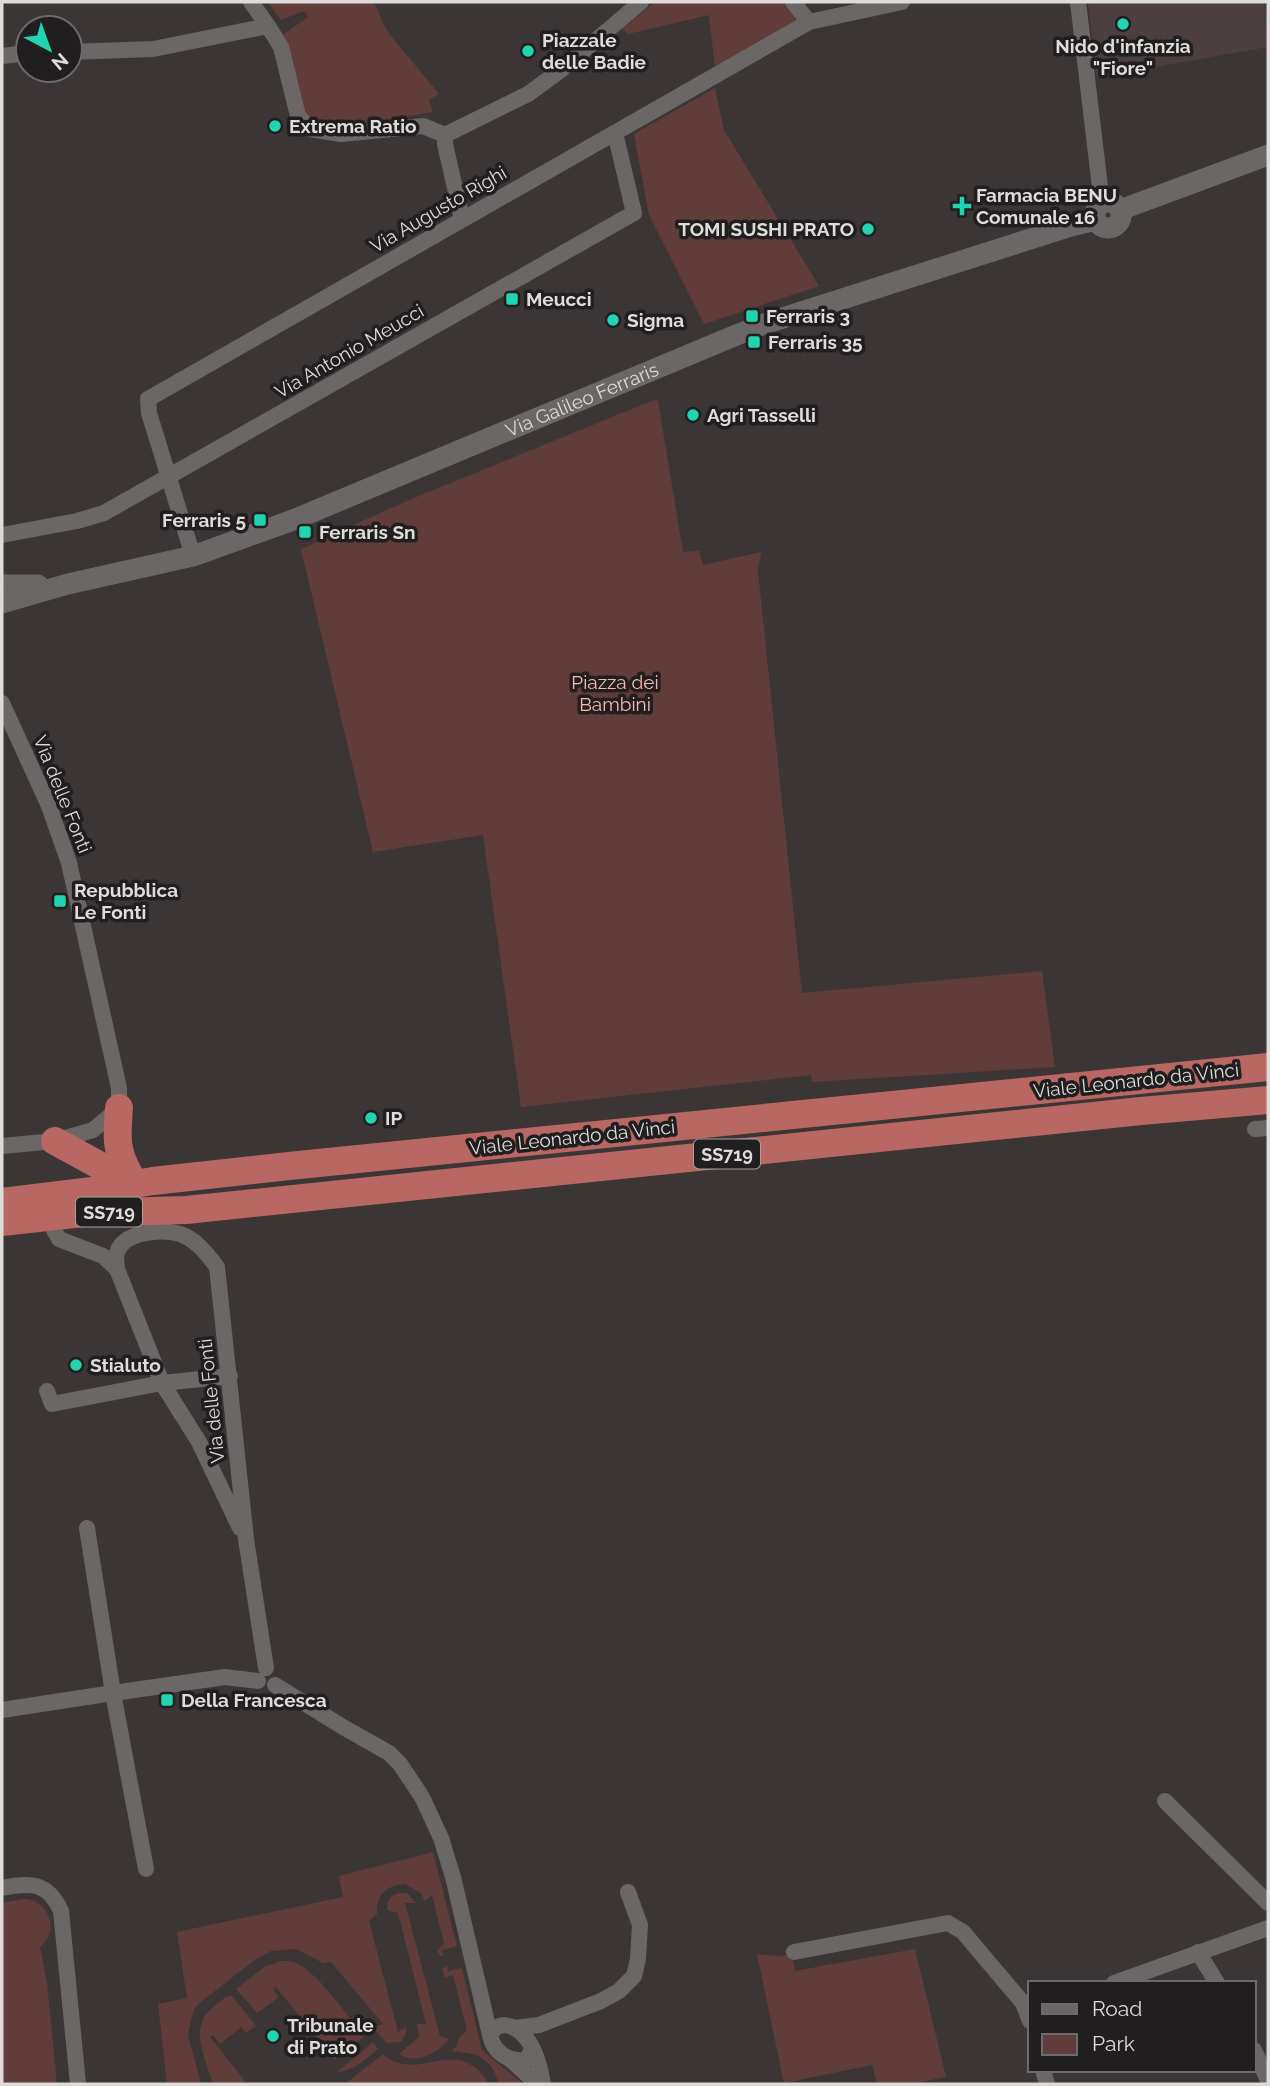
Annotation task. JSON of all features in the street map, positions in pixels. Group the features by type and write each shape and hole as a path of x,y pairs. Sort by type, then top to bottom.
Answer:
{"highway":[{"name":"Viale Leonardo da Vinci","path":"2,1202 92,1191 133,1177 1268,1066"},
{"name":"Viale Leonardo da Vinci","path":"2,1222 83,1213 186,1210 1268,1100"},
{"path":"120,1108 117,1147 122,1162 133,1177"},
{"path":"55,1141 133,1177"},
{"path":"2,1186 133,1177"},
{"path":"2,1238 186,1210"}],"street":[{"path":"251,2 281,47 298,116 310,129 341,134 423,127 445,135 528,94 641,2"},
{"path":"793,2 809,22"},
{"name":"Via Augusto Righi","path":"193,556 149,413 148,399 809,22 902,2"},
{"path":"1078,2 1100,187 1108,211"},
{"path":"84,51 153,49 268,26"},
{"name":"Via Antonio Meucci","path":"2,535 77,521 104,513 634,214 615,133"},
{"path":"445,135 462,219"},
{"name":"Via Galileo Ferraris","path":"68,584 193,556 293,520 744,332 1071,226 1268,155"},
{"path":"2,585 68,584"},
{"path":"2,603 68,584"},
{"name":"Via delle Fonti","path":"2,703 49,806 69,863 119,1088 120,1108"},
{"path":"2,1146 55,1141 93,1130 120,1108"},
{"path":"54,1230 59,1240 103,1256 117,1269 162,1383 199,1442 246,1539"},
{"name":"Via delle Fonti","path":"117,1269 116,1254 121,1244 153,1231 182,1234 203,1249 217,1267 262,1674"},
{"path":"47,1391 52,1404 162,1383 230,1377"},
{"path":"87,1528 113,1693 146,1869"},
{"path":"2,1710 225,1677 262,1674 266,1688 275,1685 389,1753 422,1797 441,1838 495,2048 537,2084"},
{"path":"1165,1801 1268,1903"},
{"path":"2,1888 21,1884 48,1890 61,1911 78,2084"},
{"path":"490,2035 499,2025 526,2028 551,2021 620,1991 634,1976 638,1959 640,1925 628,1892"},
{"path":"794,1952 948,1923 963,1932 1028,2012"},
{"path":"1119,1981 1268,1928"},
{"path":"1198,1952 1216,1981"},
{"path":"480,1986 510,2026 525,2036 540,2068 543,2084"},
{"path":"511,2060 527,2059 542,2029 551,2021"},
{"path":"1256,2054 1268,2080"}],"shaded area":[{"path":"1264,2 1268,47 1097,77 1088,4"}],"green space":[{"path":"268,2 374,2 387,31 439,94 429,100 433,112 358,124 313,124 301,109 293,63 283,35 308,17 304,11 281,20"},
{"path":"655,2 786,2 799,18 715,68 709,15 628,34 622,29"},
{"path":"715,88 724,130 819,286 704,324 649,215 634,134"},
{"name":"Piazza dei Bambini","path":"654,400 658,401 683,552 699,551 703,565 761,552 758,572 802,993 1042,971 1055,1067 812,1082 811,1075 521,1107 483,835 373,852 301,549 409,500"},
{"path":"433,1852 457,1946 442,1950 443,1956 440,1956 437,1951 444,1943 432,1895 425,1901 421,1893 405,1884 393,1886 380,1896 377,1914 369,1921 398,2032 406,2027 406,2034 401,2042 387,2043 372,2027 383,2024 331,1962 323,1963 296,1949 271,1951 256,1959 195,2008 188,2035 201,2084 167,2084 158,2004 187,1998 177,1932 343,1897 339,1876"},
{"path":"399,1893 407,1893 416,1903 405,1903 440,2036 449,2039 433,2053 419,2058 399,2054 419,2037 417,2024 426,2024 398,1913 387,1910 390,1899"},
{"path":"23,1899 42,1906 51,1924 48,1937 40,1947 47,1983 57,2084 2,2084 2,1903"},
{"path":"915,1949 946,2077 911,2084 877,2084 872,2065 784,2083 757,1954 792,1955 795,1971"},
{"path":"280,1961 296,1963 314,1976 364,2036 335,2060 276,1987 273,1990 279,1997 257,2013 236,1989 263,1968"},
{"path":"447,1966 448,1971 462,1968 482,2050 523,2084 499,2084 492,2067 482,2058 452,2051 467,2030 453,1975 445,1978 442,1969"},
{"path":"231,1995 256,2026 246,2033 241,2027 220,2044 213,2035 210,2037 245,2081 241,2084 213,2084 203,2054 201,2025 212,2008"},
{"path":"373,2042 378,2049 369,2057 354,2067 337,2072"},
{"path":"383,2054 396,2062 410,2065 464,2061 477,2069 489,2084 345,2084"}],"place":[{"name":"Nido d'infanzia \"Fiore\"","path":"1123,24"},
{"name":"Piazzale delle Badie","path":"528,51"},
{"name":"Extrema Ratio","path":"275,126"},
{"name":"Farmacia BENU Comunale 16","path":"962,206"},
{"name":"TOMI SUSHI PRATO","path":"868,229"},
{"name":"Meucci","path":"512,299"},
{"name":"Ferraris 3","path":"752,316"},
{"name":"Sigma","path":"613,320"},
{"name":"Ferraris 35","path":"754,342"},
{"name":"Agri Tasselli","path":"693,415"},
{"name":"Ferraris 5","path":"260,520"},
{"name":"Ferraris Sn","path":"305,532"},
{"name":"Repubblica Le Fonti","path":"60,901"},
{"name":"IP","path":"371,1118"},
{"name":"Stialuto","path":"76,1365"},
{"name":"Della Francesca","path":"167,1700"},
{"name":"Tribunale di Prato","path":"273,2036"}]}
